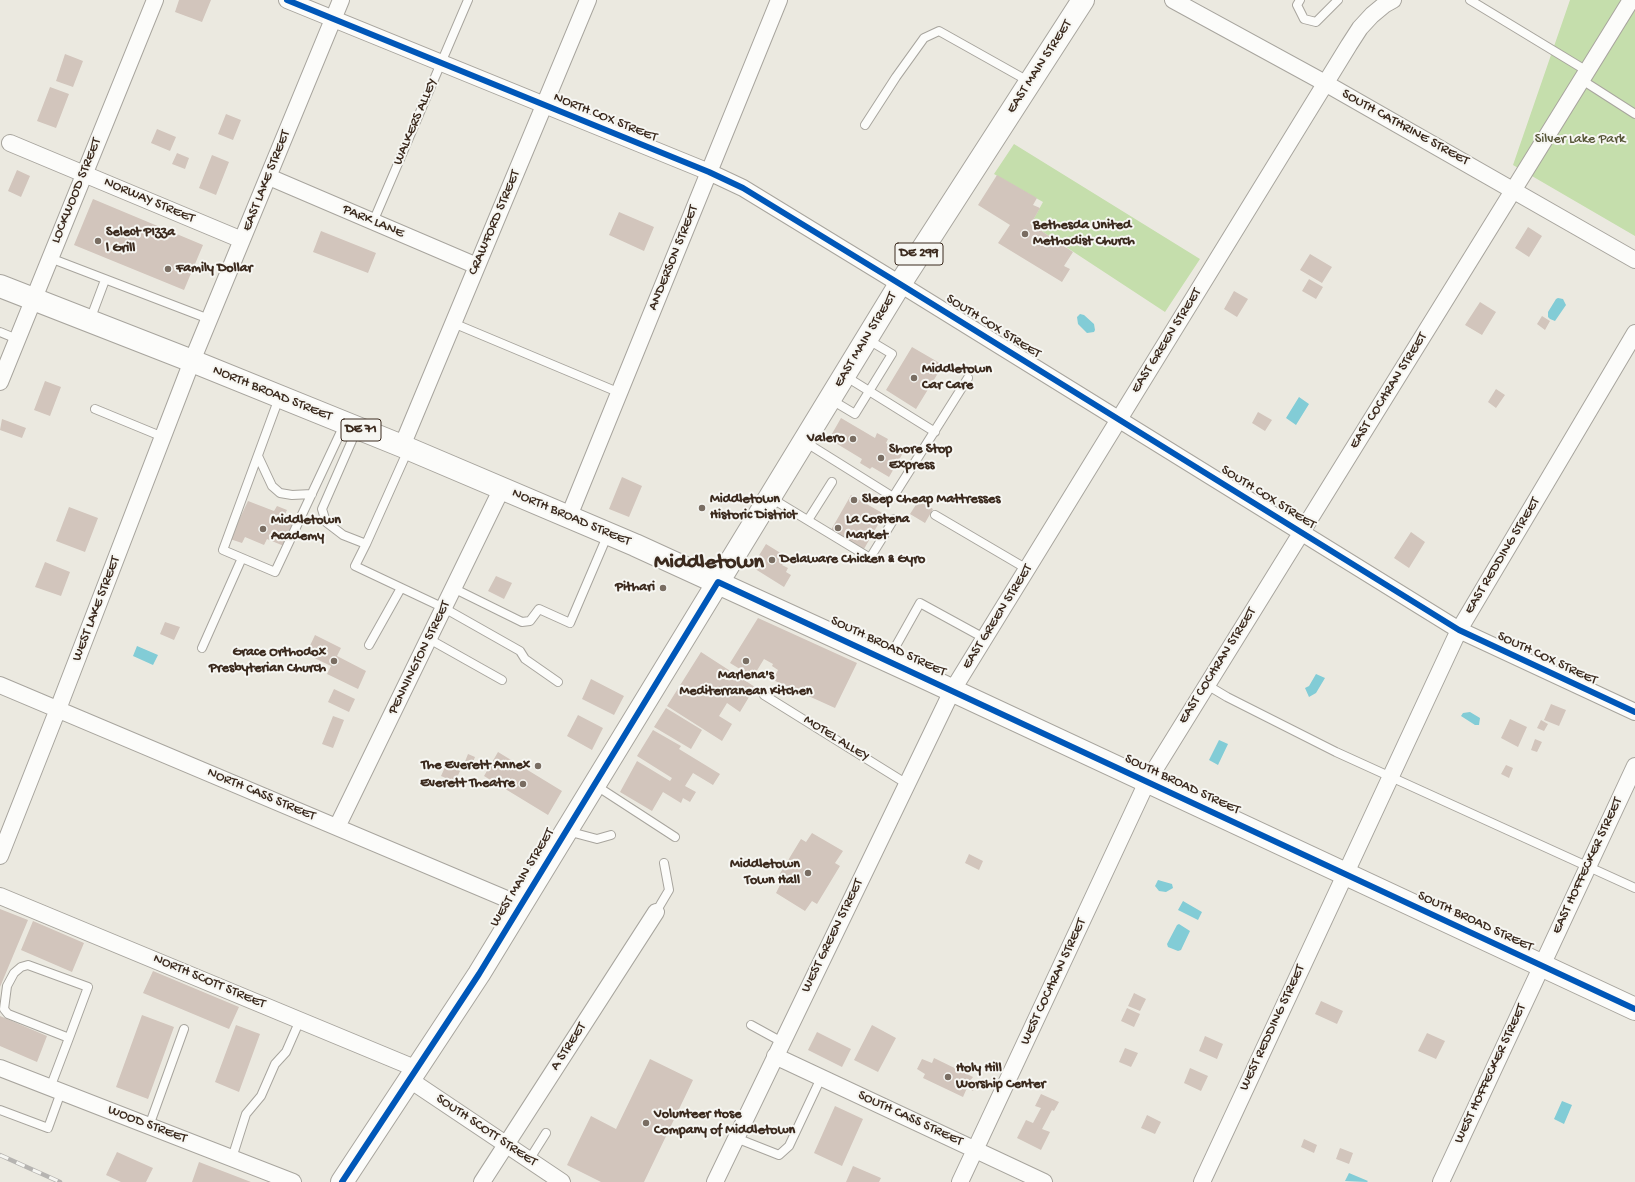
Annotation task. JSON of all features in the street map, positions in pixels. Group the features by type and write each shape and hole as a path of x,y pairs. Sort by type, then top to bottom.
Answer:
{"main road":[{"name":"EAST MAIN STREET","path":"718,582 900,284 1083,0"},
{"name":"NORTH BROAD STREET","path":"0,286 192,361 405,448 569,516 718,582"},
{"name":"SOUTH BROAD STREET","path":"718,582 1635,1009"},
{"name":"WEST MAIN STREET","path":"342,1182 414,1075 521,905 718,582"}],"street":[{"name":"LOCKWOOD STREET","path":"0,382 155,0"},
{"name":"NORTH COX STREET","path":"287,0 440,64 709,172 743,188 900,284"},
{"name":"EAST LAKE STREET","path":"192,361 341,0"},
{"name":"CRAWFORD STREET","path":"405,448 453,323 588,0"},
{"name":"ANDERSON STREET","path":"569,516 620,394 778,0"},
{"name":"SOUTH CATHRINE STREET","path":"1173,0 1325,83 1635,260"},
{"name":"EAST GREEN STREET","path":"952,690 1360,28 1384,5 1393,0"},
{"name":"EAST COCHRAN STREET","path":"1147,782 1585,75 1631,6"},
{"name":"NORWAY STREET","path":"10,143 242,240"},
{"name":"PARK LANE","path":"269,176 477,266"},
{"name":"SOUTH COX STREET","path":"900,284 1459,630 1635,712"},
{"name":"EAST REDDING STREET","path":"1345,874 1459,630 1635,333"},
{"name":"WEST LAKE STREET","path":"0,856 192,361"},
{"name":"PENNINGTON STREET","path":"337,827 502,488"},
{"name":"NORTH CASS STREET","path":"0,685 521,905"},
{"name":"WEST GREEN STREET","path":"715,1182 952,690"},
{"name":"EAST HOFFECKER STREET","path":"1542,966 1635,766"},
{"name":"WEST COCHRAN STREET","path":"960,1182 1147,782"},
{"name":"WEST REDDING STREET","path":"1202,1182 1345,874"},
{"name":"NORTH SCOTT STREET","path":"0,896 300,1020 414,1075"},
{"name":"A STREET","path":"482,1182 656,912"},
{"name":"WEST HOFFECKER STREET","path":"1441,1182 1542,966"},
{"name":"SOUTH CASS STREET","path":"779,1049 821,1078 1044,1182"},
{"name":"WOOD STREET","path":"0,1068 293,1182"},
{"name":"SOUTH SCOTT STREET","path":"414,1075 506,1145 562,1182"}],"lane":[{"name":"WALKERS ALLEY","path":"373,222 468,0"},
{"path":"1300,0 1297,5 1304,19 1316,22 1338,0"},
{"path":"1470,0 1585,75 1635,114"},
{"path":"866,125 896,77 924,38 939,31 1030,82"},
{"path":"50,258 209,319"},
{"path":"90,321 106,280"},
{"path":"453,323 620,394"},
{"path":"0,332 17,339"},
{"path":"830,399 855,414 892,354 866,339"},
{"path":"844,375 935,432"},
{"path":"804,441 893,497 968,378"},
{"path":"280,397 222,550 275,572 312,494 351,426"},
{"path":"95,409 163,437"},
{"path":"351,426 322,509 326,522 342,535 366,544"},
{"path":"405,448 366,544 355,566 444,608 520,651 525,660 558,682"},
{"path":"258,456 272,486 280,492 292,495 312,494"},
{"path":"808,520 832,482"},
{"path":"770,497 870,558 894,519"},
{"path":"935,516 1027,569"},
{"path":"453,588 522,622 530,621 539,609 570,623 608,533"},
{"path":"202,648 242,558"},
{"path":"369,645 401,588"},
{"path":"888,660 920,603 984,638"},
{"path":"429,639 502,680"},
{"path":"1207,685 1227,697 1336,752 1635,888"},
{"name":"MOTEL ALLEY","path":"764,695 907,784"},
{"path":"594,785 675,837"},
{"path":"566,831 597,839 611,835"},
{"path":"656,912 669,890 664,863"},
{"path":"0,1110 48,1128 69,1038 88,987 28,965 21,967 14,973 6,986 4,1009 8,1014 69,1038"},
{"path":"232,1158 246,1114 262,1096 275,1064 286,1052 300,1020"},
{"path":"751,1024 779,1049"},
{"path":"149,1126 184,1029"},
{"path":"736,1138 779,1156 789,1146 821,1078"},
{"path":"529,1160 546,1133"}],"green space":[{"name":"Silver Lake Park","path":"1570,0 1635,0 1635,236 1513,165"},
{"path":"1014,144 1200,259 1165,312 1031,224 1043,202 994,174"}],"water":[{"path":"1558,298 1563,299 1566,305 1555,321 1548,317 1548,312"},
{"path":"1080,314 1084,315 1094,324 1094,332 1087,333 1078,324 1077,317"},
{"path":"1299,397 1309,404 1296,425 1286,418"},
{"path":"137,646 158,655 153,665 133,656"},
{"path":"1316,674 1325,678 1316,693 1309,697 1305,688 1309,686"},
{"path":"1470,712 1480,718 1479,725 1475,725 1461,716 1463,713"},
{"path":"1219,740 1228,744 1218,765 1209,760"},
{"path":"1158,880 1172,884 1173,888 1166,892 1159,891 1155,886"},
{"path":"1183,901 1202,912 1198,920 1178,910"},
{"path":"1179,924 1190,931 1181,950 1178,951 1168,947 1167,944 1177,925"},
{"path":"1562,1101 1572,1105 1564,1124 1554,1119"},
{"path":"1349,1173 1368,1181 1345,1181"}],"building":[{"path":"179,0 211,0 202,22 175,12"},
{"path":"65,54 83,61 73,87 56,81"},
{"path":"50,87 69,94 56,128 37,121"},
{"path":"226,114 241,120 233,140 218,134"},
{"path":"157,129 176,137 170,151 151,143"},
{"path":"177,153 189,158 185,169 172,164"},
{"path":"212,155 229,162 216,195 199,188"},
{"path":"17,170 30,176 21,197 8,191"},
{"name":"Bethesda United Methodist Church","path":"997,175 1037,198 1033,205 1040,208 1031,224 1073,252 1064,266 1070,269 1062,282 998,243 1010,225 978,205"},
{"path":"93,199 203,245 184,290 74,245"},
{"path":"619,212 654,227 644,251 609,235"},
{"path":"1528,227 1542,236 1529,257 1515,248"},
{"path":"321,231 376,253 368,273 313,252"},
{"path":"1310,254 1332,267 1322,283 1300,270"},
{"path":"1309,279 1323,287 1316,299 1302,291"},
{"path":"1234,291 1248,299 1237,317 1224,309"},
{"path":"1480,302 1496,312 1482,335 1465,325"},
{"path":"1542,316 1550,321 1545,330 1537,324"},
{"name":"Middletown Car Care","path":"912,347 943,365 916,409 886,390"},
{"path":"45,381 61,387 50,416 34,410"},
{"path":"1496,389 1505,395 1496,408 1488,402"},
{"path":"1258,412 1272,420 1265,431 1252,423"},
{"path":"841,418 875,438 877,433 888,439 886,443 903,453 889,477 872,467 870,469 860,463 862,459 829,439"},
{"path":"2,419 26,428 22,438 0,430"},
{"path":"622,477 642,486 629,517 609,509"},
{"path":"851,495 884,514 864,549 831,530"},
{"path":"919,500 933,509 925,523 910,514"},
{"name":"Middletown Academy","path":"248,501 274,511 277,506 287,510 284,516 296,521 284,546 267,539 264,545 245,537 242,543 230,539"},
{"path":"69,507 98,518 85,552 56,541"},
{"path":"1411,532 1425,542 1409,568 1394,558"},
{"path":"766,544 787,557 782,565 788,568 786,572 791,575 784,587 752,567"},
{"path":"45,562 70,572 61,596 35,587"},
{"path":"496,576 512,583 504,599 488,591"},
{"path":"758,618 857,663 835,708 773,680 778,670 772,666 773,664 764,659 753,677 730,663"},
{"path":"165,622 180,627 174,640 160,634"},
{"name":"Grace Orthodox Presbyterian Church","path":"315,635 341,648 337,656 366,671 358,689 327,674 331,666 306,654"},
{"path":"701,652 755,687 740,712 727,703 719,716 732,724 722,741 667,706"},
{"path":"591,679 624,696 614,715 582,699"},
{"path":"334,689 355,699 349,712 328,702"},
{"path":"1551,704 1566,710 1559,726 1544,720"},
{"path":"666,708 702,730 691,749 654,727"},
{"path":"578,715 603,728 592,750 567,736"},
{"path":"333,716 344,720 333,748 322,744"},
{"path":"1510,719 1527,727 1518,747 1501,738"},
{"path":"1541,720 1548,724 1544,731 1537,728"},
{"path":"653,730 681,746 679,749 720,774 713,785 693,773 685,786 696,792 690,802 683,798 681,803 663,792 652,811 620,792 637,761 670,781 672,778 637,756"},
{"path":"1535,739 1542,742 1537,752 1531,750"},
{"name":"Everett Theatre","path":"498,752 562,791 548,815 484,776"},
{"path":"468,754 475,757 471,767 464,764"},
{"path":"446,765 460,771 455,782 441,776"},
{"path":"1506,765 1513,768 1509,778 1501,774"},
{"name":"Middletown Town Hall","path":"812,833 843,851 835,863 840,866 817,904 812,901 805,911 776,893 781,883 776,880 801,839 806,842"},
{"path":"969,854 983,861 979,870 965,863"},
{"path":"0,909 28,920 0,987"},
{"path":"33,921 84,943 72,972 21,950"},
{"path":"153,971 239,1007 229,1029 143,993"},
{"path":"1134,993 1146,999 1140,1011 1128,1006"},
{"path":"1321,1001 1343,1011 1337,1024 1315,1014"},
{"path":"1127,1008 1140,1014 1134,1027 1121,1021"},
{"path":"142,1015 174,1027 148,1099 116,1087"},
{"path":"0,1016 47,1036 37,1062 0,1046"},
{"path":"236,1025 260,1034 239,1092 215,1082"},
{"path":"872,1025 896,1038 878,1072 854,1060"},
{"path":"817,1032 851,1049 842,1067 808,1050"},
{"path":"1427,1033 1445,1041 1436,1059 1418,1051"},
{"path":"1205,1036 1223,1044 1217,1059 1199,1051"},
{"path":"1125,1048 1138,1053 1131,1067 1119,1062"},
{"name":"Holy Hill Worship Center","path":"934,1058 973,1077 970,1081 976,1084 973,1091 967,1088 963,1097 923,1078 925,1074 917,1069 922,1059 932,1063"},
{"name":"Volunteer Hose Company of Middletown","path":"650,1059 693,1080 644,1182 601,1182 567,1165 591,1116 616,1129"},
{"path":"1190,1068 1208,1076 1201,1091 1184,1083"},
{"path":"1041,1094 1059,1102 1054,1111 1052,1110 1042,1129 1050,1132 1041,1150 1017,1138 1026,1120 1033,1123 1041,1108 1035,1106"},
{"path":"835,1106 863,1119 842,1166 814,1153"},
{"path":"1147,1115 1161,1122 1155,1134 1141,1128"},
{"path":"1304,1139 1317,1145 1314,1153 1301,1147"},
{"path":"1340,1148 1353,1153 1349,1164 1336,1159"},
{"path":"117,1152 153,1168 146,1182 121,1182 106,1175"},
{"path":"199,1162 251,1182 192,1182"},
{"path":"853,1166 881,1178 879,1182 846,1182"}],"railway":[{"path":"0,1155 60,1182"}],"cycle path":[{"path":"287,0 709,172 743,188 1459,630 1635,712"},
{"path":"342,1182 479,974 718,582 1635,1009"}],"place":[{"name":"Bethesda United Methodist Church","path":"1025,234"},
{"name":"Select PIzza l Grill","path":"98,241"},
{"name":"Family Dollar","path":"168,269"},
{"name":"Middletown Car Care","path":"914,378"},
{"name":"Valero","path":"853,439"},
{"name":"Shore Stop Express","path":"881,458"},
{"name":"Sleep Cheap Mattresses","path":"854,500"},
{"name":"Middletown Historic District","path":"702,508"},
{"name":"La Costena Market","path":"838,528"},
{"name":"Middletown Academy","path":"263,529"},
{"name":"Delaware Chicken & Gyro","path":"772,560"},
{"name":"Pithari","path":"663,588"},
{"name":"Grace Orthodox Presbyterian Church","path":"334,661"},
{"name":"Marlena's Mediterranean Kitchen","path":"746,661"},
{"name":"The Everett Annex","path":"538,766"},
{"name":"Everett Theatre","path":"523,784"},
{"name":"Middletown Town Hall","path":"808,873"},
{"name":"Holy Hill Worship Center","path":"948,1077"},
{"name":"Volunteer Hose Company of Middletown","path":"646,1123"}],"district":[{"name":"Middletown","path":"709,564"}]}
